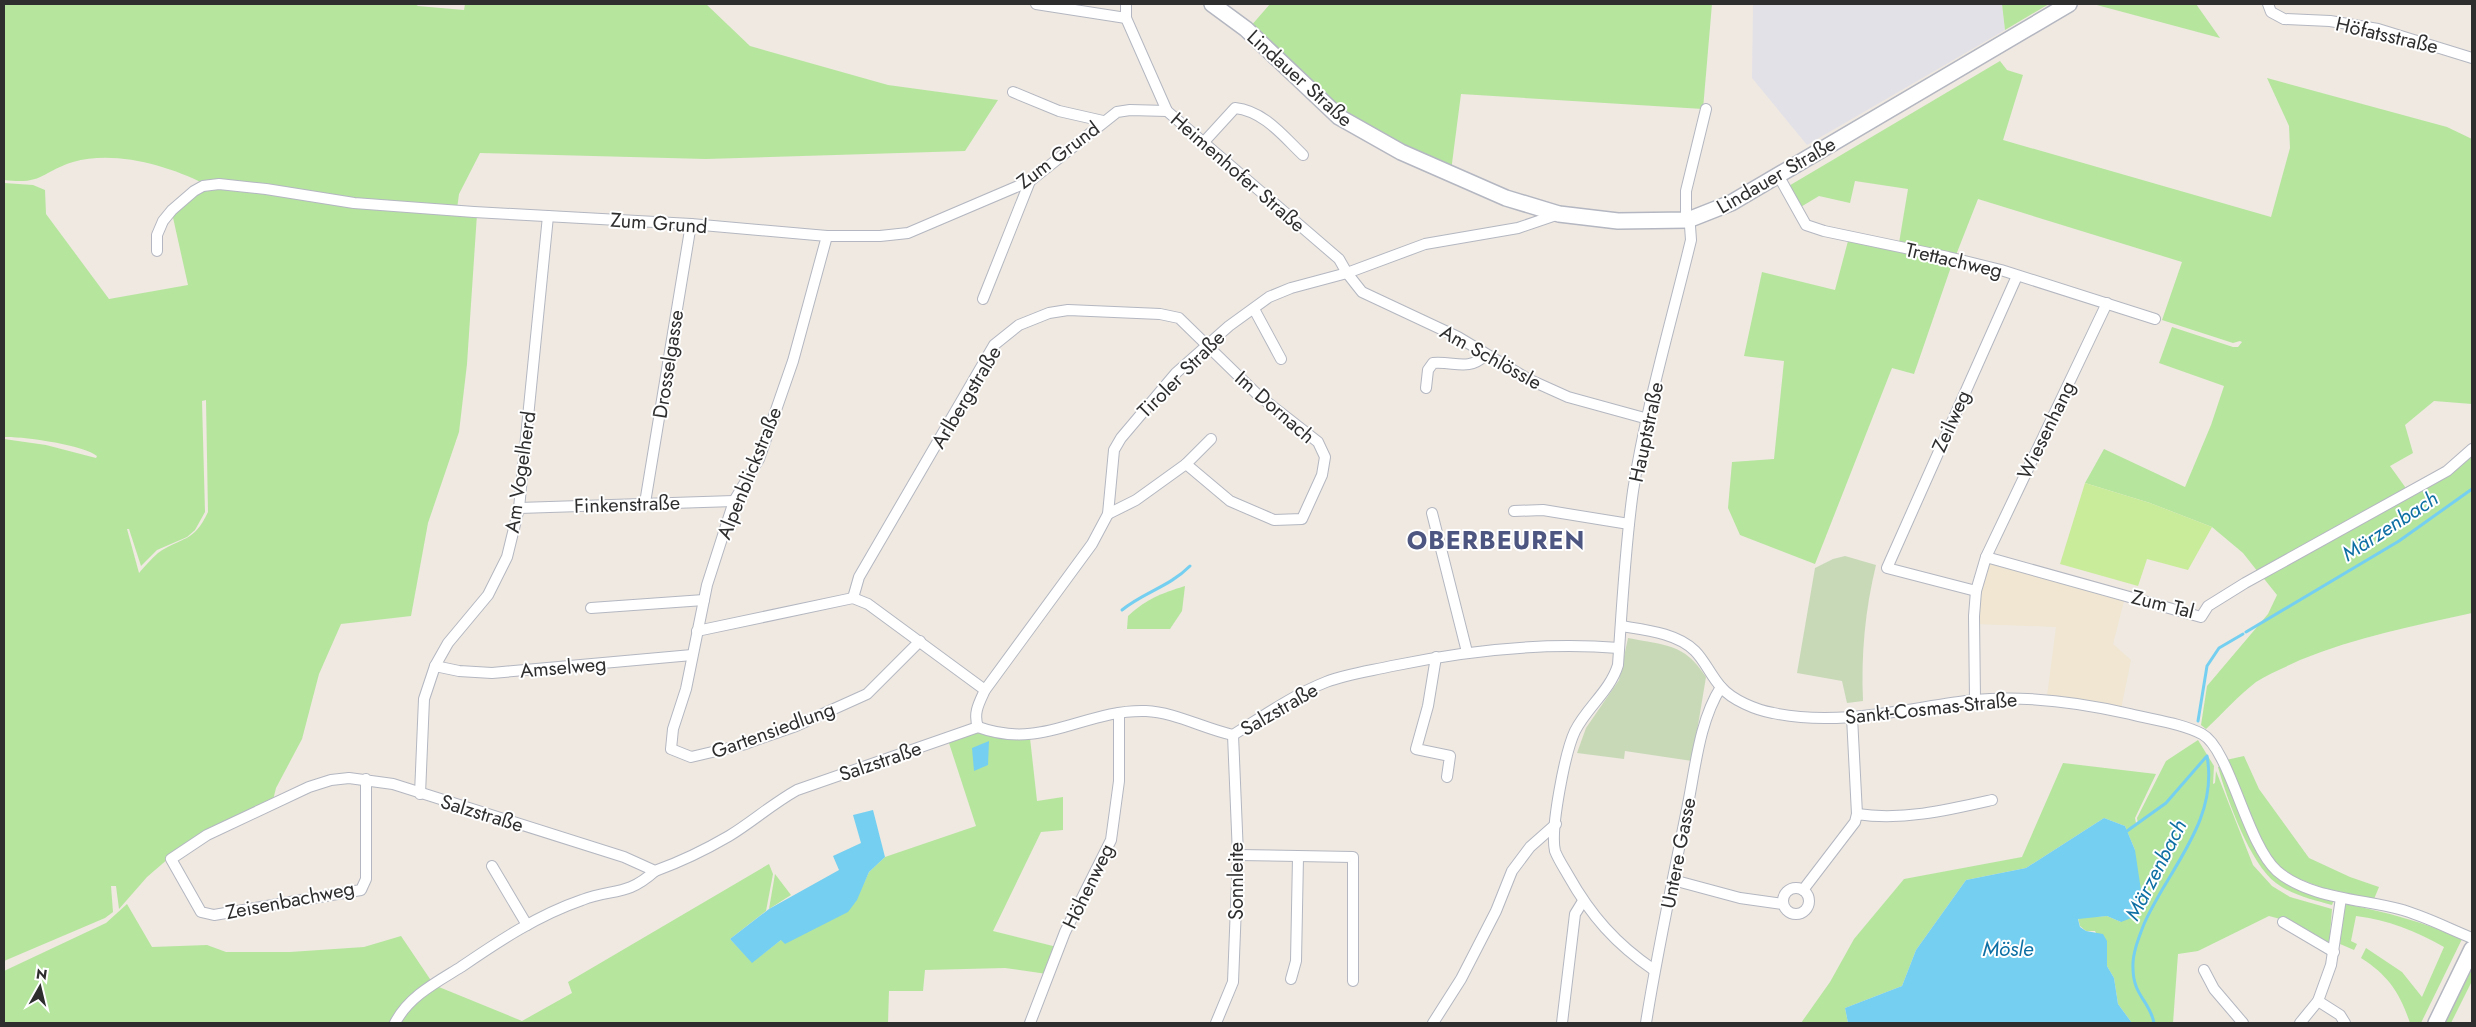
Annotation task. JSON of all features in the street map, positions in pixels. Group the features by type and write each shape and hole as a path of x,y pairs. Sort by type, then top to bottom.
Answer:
{"main road":[{"name":"Lindauer Straße","path":"1212,4 1246,29 1340,117 1401,152 1506,198 1559,214 1618,221 1688,220 1731,203 2069,4"},
{"path":"2436,1023 2472,949"}],"street":[{"path":"1036,4 1126,18"},
{"name":"Heimenhofer Straße","path":"1126,4 1126,18 1167,111 1339,259 1347,273"},
{"name":"Höfatsstraße","path":"2270,8 2284,19 2330,21 2378,29 2472,58"},
{"path":"1013,92 1059,111 1103,121"},
{"path":"1202,143 1235,108 1248,109 1272,125 1304,155"},
{"name":"Zum Grund","path":"157,251 157,235 163,221 172,210 194,191 203,186 219,184 266,189 354,203 691,224 827,236 880,236 908,233 973,207 1030,181 1103,121 1117,112 1130,110 1167,111"},
{"name":"Hauptstraße","path":"1654,970 1622,948 1583,902 1555,851 1556,824 1562,776 1574,732 1591,707 1613,681 1618,665 1629,524 1648,419 1690,240 1686,190 1706,110"},
{"name":"Trettachweg","path":"1778,175 1806,225 1824,231 1948,257 2017,276 2155,319"},
{"path":"984,299 1030,181"},
{"name":"Tiroler Straße","path":"978,726 975,718 977,707 985,690 1092,544 1108,514 1114,450 1121,438 1176,372 1228,326 1269,297 1291,288 1347,273 1425,244 1518,228 1559,214"},
{"name":"Am Vogelherd","path":"420,794 420,750 424,699 435,666 448,643 488,595 507,557 519,508 548,216"},
{"name":"Drosselgasse","path":"645,503 691,224"},
{"name":"Alpenblickstraße","path":"692,655 704,600 734,501 760,459 793,361 827,236"},
{"name":"Am Schlössle","path":"1347,273 1362,292 1458,337 1528,379 1568,397 1648,419"},
{"name":"Zeilweg","path":"1976,591 1887,568 2017,276"},
{"name":"Wiesenhang","path":"1986,557 2107,303"},
{"path":"1254,309 1281,359"},
{"name":"Arlbergstraße","path":"854,598 860,577 994,344 1019,326 1049,313 1068,310 1160,314 1179,318 1207,345"},
{"name":"Im Dornach","path":"1186,464 1230,501 1274,520 1302,519 1322,475 1325,457 1318,442 1258,394 1207,345"},
{"path":"1426,388 1428,370 1433,363 1467,366 1477,363 1486,355"},
{"path":"1108,514 1136,500 1186,464 1211,439"},
{"name":"Zum Tal","path":"1986,557 2201,617 2208,606 2244,583 2447,471 2472,449"},
{"name":"Finkenstraße","path":"519,508 734,501"},
{"path":"1514,511 1543,510 1629,524"},
{"path":"1432,514 1467,652"},
{"path":"1975,700 1973,644 1976,591 1986,557"},
{"path":"697,631 802,607 854,598 868,604 985,690"},
{"path":"591,608 704,600"},
{"name":"Sankt-Cosmas-Straße","path":"1621,626 1678,639 1695,651 1721,687 1730,696 1769,713 1795,717 1852,717 1975,700 2010,698 2050,699 2129,714 2204,735 2218,753 2264,856 2279,872 2293,881 2340,898 2397,909 2433,920 2472,938"},
{"name":"Gartensiedlung","path":"692,655 686,689 673,729 671,749 691,757 742,745 787,729 867,694 920,641"},
{"name":"Salzstraße","path":"171,859 208,835 309,787 330,780 366,779 393,784 624,857 655,871 676,864 730,835 772,804 797,790 978,726 1006,735 1024,736 1119,714 1146,711 1175,716 1205,728 1233,735 1325,682 1436,657 1467,652 1546,645 1619,648"},
{"name":"Amselweg","path":"435,666 459,671 492,672 692,655"},
{"path":"1436,657 1428,706 1416,749 1450,756 1446,777"},
{"name":"Untere Gasse","path":"1646,1023 1654,970 1710,704 1721,687"},
{"name":"Höhenweg","path":"1030,1023 1066,932 1111,840 1119,781 1119,714"},
{"path":"1803,890 1856,822 1852,717"},
{"name":"Sonnleite","path":"1216,1023 1233,982 1238,856 1233,735"},
{"name":"Zeisenbachweg","path":"171,859 202,912 206,915 361,890 366,879 366,779"},
{"path":"1857,814 1872,816 1939,812 1992,800"},
{"path":"1433,1023 1461,979 1496,911 1512,871 1530,847 1556,824"},
{"path":"1238,856 1353,857 1352,980"},
{"path":"1291,979 1296,961 1298,857"},
{"path":"492,866 526,925"},
{"path":"396,1023 406,1007 433,983 526,925 583,899 620,892 642,883 655,871"},
{"path":"1673,880 1740,898 1783,904 1791,913 1804,911 1809,900 1803,890 1795,888 1786,892 1783,904"},
{"path":"2300,1023 2318,1001 2334,952 2340,898"},
{"path":"1562,1023 1575,914 1583,902"},
{"path":"2283,922 2334,952"},
{"path":"2204,970 2214,989 2244,1023"},
{"path":"2318,1001 2340,1015 2345,1023"}],"shaded area":[{"path":"1753,4 2002,4 2005,30 1807,145 1752,78"},
{"path":"1987,559 2125,597 2113,644 2131,660 2121,709 2047,696 2056,627 1976,624"}],"green space":[{"path":"4,4 415,4 418,6 464,10 465,4 706,4 750,46 888,85 998,100 965,151 706,159 480,153 459,194 457,209 205,184 174,171 140,161 123,159 89,159 73,162 41,177 27,181 4,180"},
{"path":"1270,4 1712,4 1703,109 1461,94 1451,171 1359,126 1250,27"},
{"path":"2002,4 2049,4 2005,30"},
{"path":"2093,4 2196,4 2220,38"},
{"path":"2000,61 2007,70 2023,75 2003,140 2271,217 2290,148 2289,126 2267,78 2447,127 2472,139 2472,404 2434,401 2405,425 2413,453 2390,466 2408,491 2258,572 2243,553 2212,527 2150,503 2085,483 2104,449 2185,487 2211,425 2224,386 2159,363 2172,327 2233,347 2238,347 2242,342 2233,343 2162,320 2182,262 1978,199 1956,255 1899,243 1908,189 1855,181 1850,203 1819,196 1799,208 1787,187"},
{"path":"4,183 33,185 45,190 46,214 109,299 188,285 172,213 204,188 477,214 467,364 459,432 428,523 411,616 341,624 319,674 302,739 276,788 272,804 176,852 147,877 119,909 116,886 111,886 113,912 105,918 4,961 4,439 46,445 96,458 97,456 80,448 67,445 4,437","holes":["206,400 208,512 203,522 192,535 158,553 139,573 127,529 129,529 141,566 157,550 187,537 195,530 205,512 202,401"]},
{"path":"1848,241 1953,261 1914,374 1892,368 1815,564 1740,535 1728,508 1732,462 1774,459 1784,361 1744,356 1762,272 1835,290"},
{"path":"2472,450 2472,613 2364,638 2300,660 2256,682 2206,729 2201,725 2207,686 2268,614 2277,595 2261,575"},
{"path":"2085,483 2150,503 2212,527 2188,570 2147,559 2138,586 2060,564"},
{"path":"1845,556 1876,565 1865,633 1863,701 1847,703 1842,681 1797,673 1815,568 1833,559"},
{"path":"1185,586 1182,611 1170,629 1127,629 1128,616 1142,605 1161,594"},
{"path":"1628,638 1673,647 1681,651 1698,666 1706,677 1692,761 1625,751 1624,759 1577,753 1586,728 1619,680"},
{"path":"979,729 1030,738 1037,801 1063,797 1063,830 1041,832 993,931 1057,947 1047,974 1005,968 925,970 923,991 889,991 888,1023 397,1023 434,985 522,1021 572,993 568,982 769,864 773,874 766,911 730,939 752,962 781,940 863,885 869,872 885,857 976,826 948,740"},
{"path":"2198,740 2214,766 2213,784 2215,783 2216,771 2253,865 2272,886 2290,897 2332,909 2329,947 2284,920 2269,916 2198,951 2178,954 2173,1023 2132,1023 2118,1004 2114,978 2107,966 2107,954 2095,931 2086,931 2080,926 2078,918 2107,916 2121,922 2135,850 2127,831 2138,824 2137,818 2166,761"},
{"path":"2244,756 2259,789 2309,858 2350,877 2379,887 2374,899 2323,888 2294,877 2281,869 2267,854 2226,760"},
{"path":"2063,763 2156,774 2135,818 2136,823 2127,831 2125,826 2104,818 2026,868 1966,880 1916,950 1902,986 1845,1008 1848,1023 1801,1023 1830,982 1854,939 1904,879 2022,857"},
{"path":"2220,766 2261,858 2334,900 2332,905 2289,891 2266,874 2257,861 2233,813 2218,767"},
{"path":"775,874 791,895 769,909"},
{"path":"127,904 152,947 207,945 226,952 290,952 364,947 401,936 432,982 394,1023 4,1023 4,971 106,923"},
{"path":"2345,904 2405,918 2462,939 2421,1023 2410,1023 2402,1003 2386,978 2361,958 2366,948 2402,972 2422,997 2444,947 2402,927 2356,916 2351,941 2357,944 2354,950 2340,944"},
{"path":"2472,968 2472,981 2451,1023 2445,1023"}],"water":[{"path":"989,741 988,765 974,771 972,748"},
{"path":"873,810 885,857 869,872 857,900 848,912 785,944 781,940 752,963 730,939 769,909 839,870 833,856 861,843 853,815"},
{"name":"Mösle","path":"2104,818 2125,826 2135,850 2142,897 2134,917 2121,922 2107,916 2078,919 2080,927 2086,931 2103,934 2107,941 2107,966 2114,978 2118,1004 2132,1023 1848,1023 1845,1008 1902,986 1916,950 1966,880 2026,868"}],"waterway":[{"name":"Märzenbach","path":"2246,632 2399,541 2472,489"},
{"path":"1122,610 1139,598 1174,579 1190,566"},
{"name":"Märzenbach","path":"2198,721 2207,666 2219,648 2243,634"},
{"name":"Märzenbach","path":"2154,1023 2134,978 2133,963 2135,951 2144,924 2199,823 2206,802 2209,780 2207,756"},
{"path":"2127,831 2166,803 2206,757"}],"district":[{"name":"OBERBEUREN","path":"1496,540"}]}
